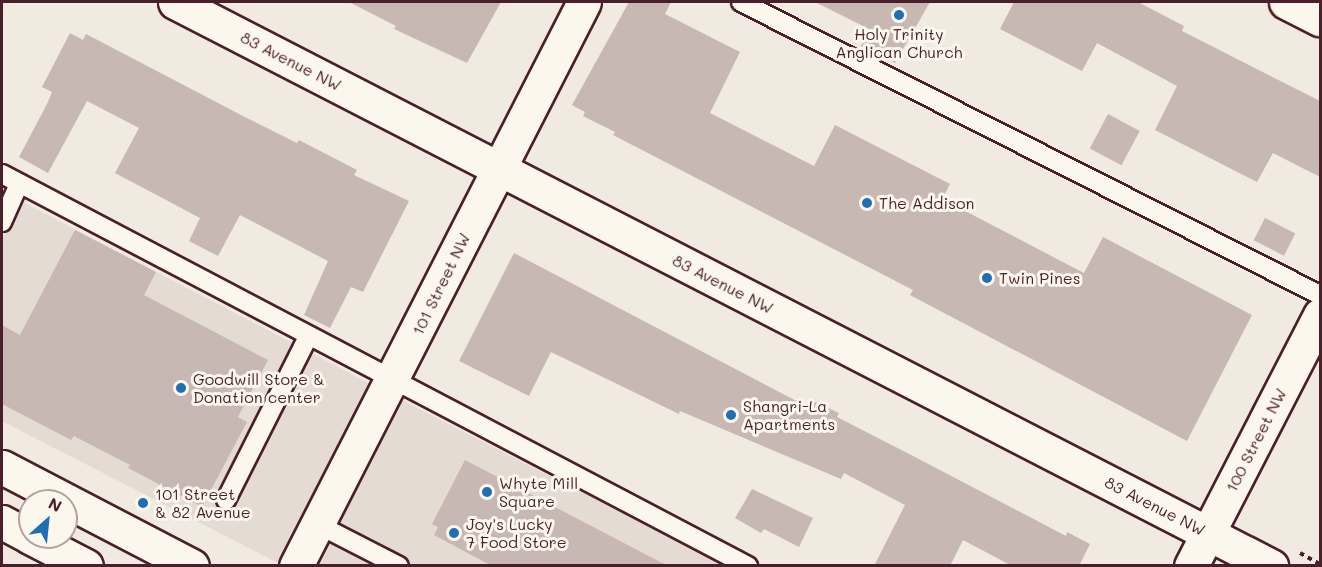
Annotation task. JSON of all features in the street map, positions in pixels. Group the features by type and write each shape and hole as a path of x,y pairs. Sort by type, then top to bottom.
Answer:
{"street":[{"name":"83 Avenue NW","path":"175,2 1271,566"},
{"name":"101 Street NW","path":"296,566 392,382 584,2"},
{"path":"1286,2 1320,19"},
{"name":"100 Street NW","path":"1191,566 1320,315"},
{"path":"2,467 192,566"},
{"path":"2,522 18,531"},
{"path":"53,549 86,566"}],"lane":[{"path":"741,2 1320,295"},
{"path":"2,174 392,382 748,566"},
{"path":"2,222 19,184"},
{"path":"226,500 308,337"},
{"path":"317,524 399,566"}],"shaded area":[{"path":"2,191 723,565 282,565 2,421"}],"building":[{"path":"349,2 501,2 467,63 394,29 396,26"},
{"path":"629,2 671,2 665,14 740,52 710,113 814,166 835,125 950,184 942,199 1084,273 1103,237 1252,315 1187,441 910,295 913,290 613,135 615,132 583,116 585,112 572,105"},
{"path":"815,2 930,2 895,63 861,46 869,29"},
{"path":"1014,2 1138,2 1184,26 1182,31 1320,101 1320,177 1273,153 1257,182 1155,130 1177,86 1097,43 1082,71 1000,29"},
{"path":"70,33 83,40 86,34 297,143 299,140 357,170 354,175 409,201 363,292 351,287 330,328 304,315 328,261 240,215 218,256 189,241 200,218 115,173 139,128 87,101 48,173 19,157 52,92 42,87"},
{"path":"1108,114 1140,131 1121,165 1090,148"},
{"path":"1265,218 1295,233 1284,256 1254,240"},
{"path":"75,230 156,272 144,295 268,360 238,417 247,422 202,507 128,468 130,465 74,436 71,440 2,404 2,325 20,335"},
{"path":"514,253 808,407 811,400 839,413 837,417 1066,536 1067,532 1090,544 1079,566 1012,566 963,540 950,566 874,566 905,505 844,473 841,479 680,411 679,414 551,352 529,396 459,361"},
{"name":"Whyte Mill Square","path":"465,460 668,566 492,566 434,535 438,527 432,524"},
{"path":"752,489 813,518 799,547 764,529 761,533 735,518"}],"place":[{"name":"Holy Trinity Anglican Church","path":"899,15"},
{"name":"The Addison","path":"867,203"},
{"name":"Twin Pines","path":"987,278"},
{"name":"Goodwill Store & Donation center","path":"181,388"},
{"name":"Shangri-La Apartments","path":"731,415"},
{"name":"Whyte Mill Square","path":"487,492"},
{"name":"101 Street & 82 Avenue","path":"143,503"},
{"name":"Joy's Lucky 7 Food Store","path":"454,533"}]}
